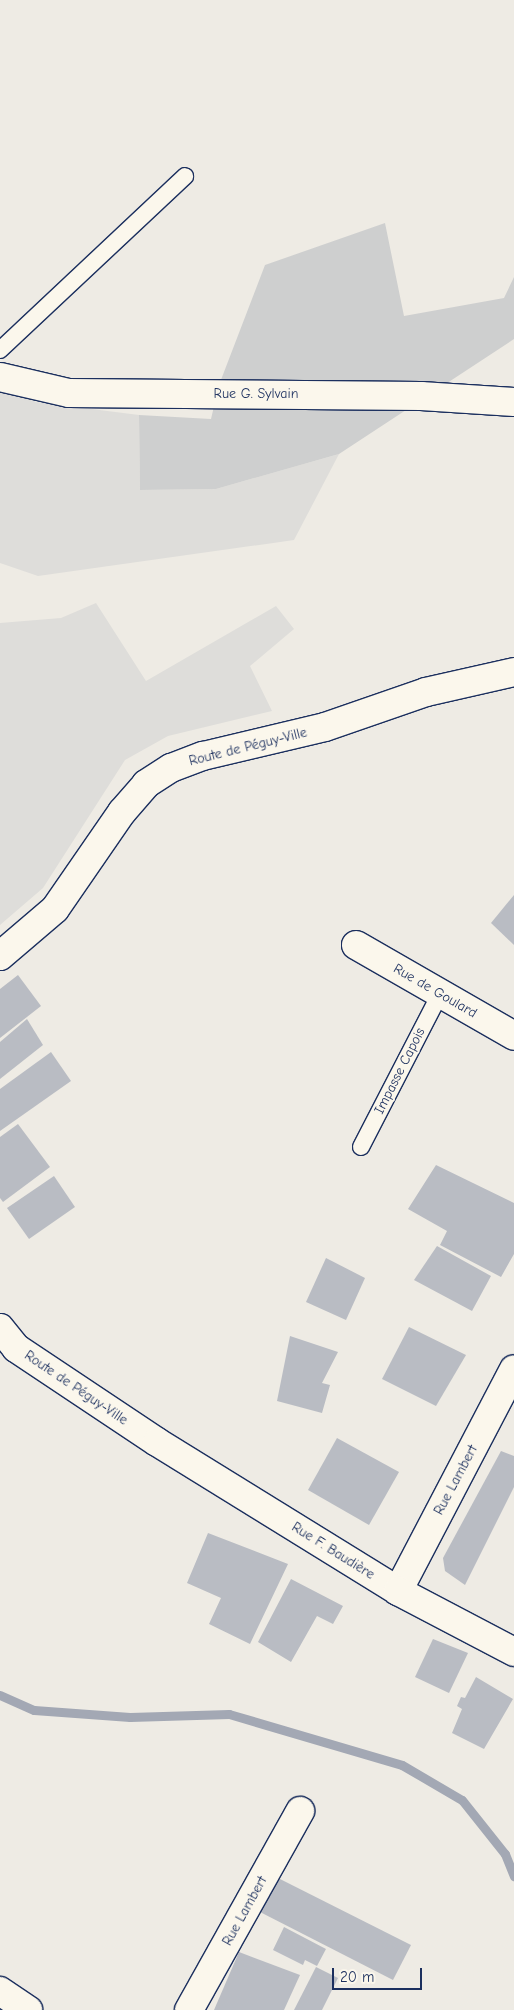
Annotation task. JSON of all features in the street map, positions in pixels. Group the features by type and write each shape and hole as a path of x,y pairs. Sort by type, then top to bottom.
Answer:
{"street":[{"name":"Rue G. Sylvain","path":"0,377 69,393 421,396 514,402"},
{"name":"Route de Péguy-Ville","path":"0,956 55,909 90,854 122,812 146,784 171,768 203,756 325,728 426,692 514,672"},
{"name":"Rue de Goulard","path":"356,945 514,1036"},
{"name":"Route de Péguy-Ville","path":"0,1328 16,1348 157,1442"},
{"name":"Rue Lambert","path":"398,1591 514,1369"},
{"name":"Rue F. Baudière","path":"157,1442 398,1591 514,1652"},
{"name":"Rue Lambert","path":"189,2010 300,1811"},
{"path":"0,1991 28,2010"}],"lane":[{"path":"0,350 185,176"},
{"name":"Impasse Capois","path":"361,1147 440,994"}],"shaded area":[{"path":"385,223 404,316 504,298 514,277 514,339 339,454 216,489 140,490 139,415 211,419 219,385 265,265"},
{"path":"0,389 36,402 139,415 140,490 216,489 339,454 294,540 38,576 0,563"},
{"path":"96,603 146,681 276,606 294,629 250,666 272,711 168,736 125,760 43,888 0,925 0,623 61,618"}],"building":[{"path":"514,895 514,945 491,923"},
{"path":"18,975 41,1006 0,1038 0,989"},
{"path":"27,1019 43,1045 0,1079 0,1042"},
{"path":"51,1052 71,1081 0,1131 0,1089"},
{"path":"18,1124 50,1167 3,1202 0,1198 0,1137"},
{"path":"436,1165 514,1203 514,1254 501,1277 440,1245 447,1231 408,1209"},
{"path":"54,1176 75,1207 29,1239 7,1208"},
{"path":"437,1246 491,1276 472,1311 414,1280"},
{"path":"326,1258 365,1278 346,1320 306,1302"},
{"path":"409,1327 466,1355 436,1406 382,1379"},
{"path":"290,1336 338,1352 322,1383 330,1385 322,1413 277,1401"},
{"path":"337,1438 399,1472 369,1525 308,1490"},
{"path":"501,1451 514,1456 514,1487 465,1585 445,1571 443,1558"},
{"path":"208,1533 288,1564 250,1644 209,1624 221,1598 187,1583"},
{"path":"291,1579 343,1606 333,1624 317,1616 291,1662 258,1642"},
{"path":"433,1639 468,1653 449,1693 415,1677"},
{"path":"476,1677 513,1699 484,1749 452,1733 462,1709 457,1706 461,1697 465,1698"},
{"path":"278,1878 411,1945 393,1980 260,1912"},
{"path":"284,1927 326,1949 317,1966 305,1960 303,1965 273,1950"},
{"path":"239,1952 300,1975 284,2010 214,2010"},
{"path":"316,1967 338,1978 322,2010 294,2010"}],"waterway":[{"path":"0,1695 34,1710 130,1717 229,1714 402,1765 462,1800 505,1854 514,1876"}]}
